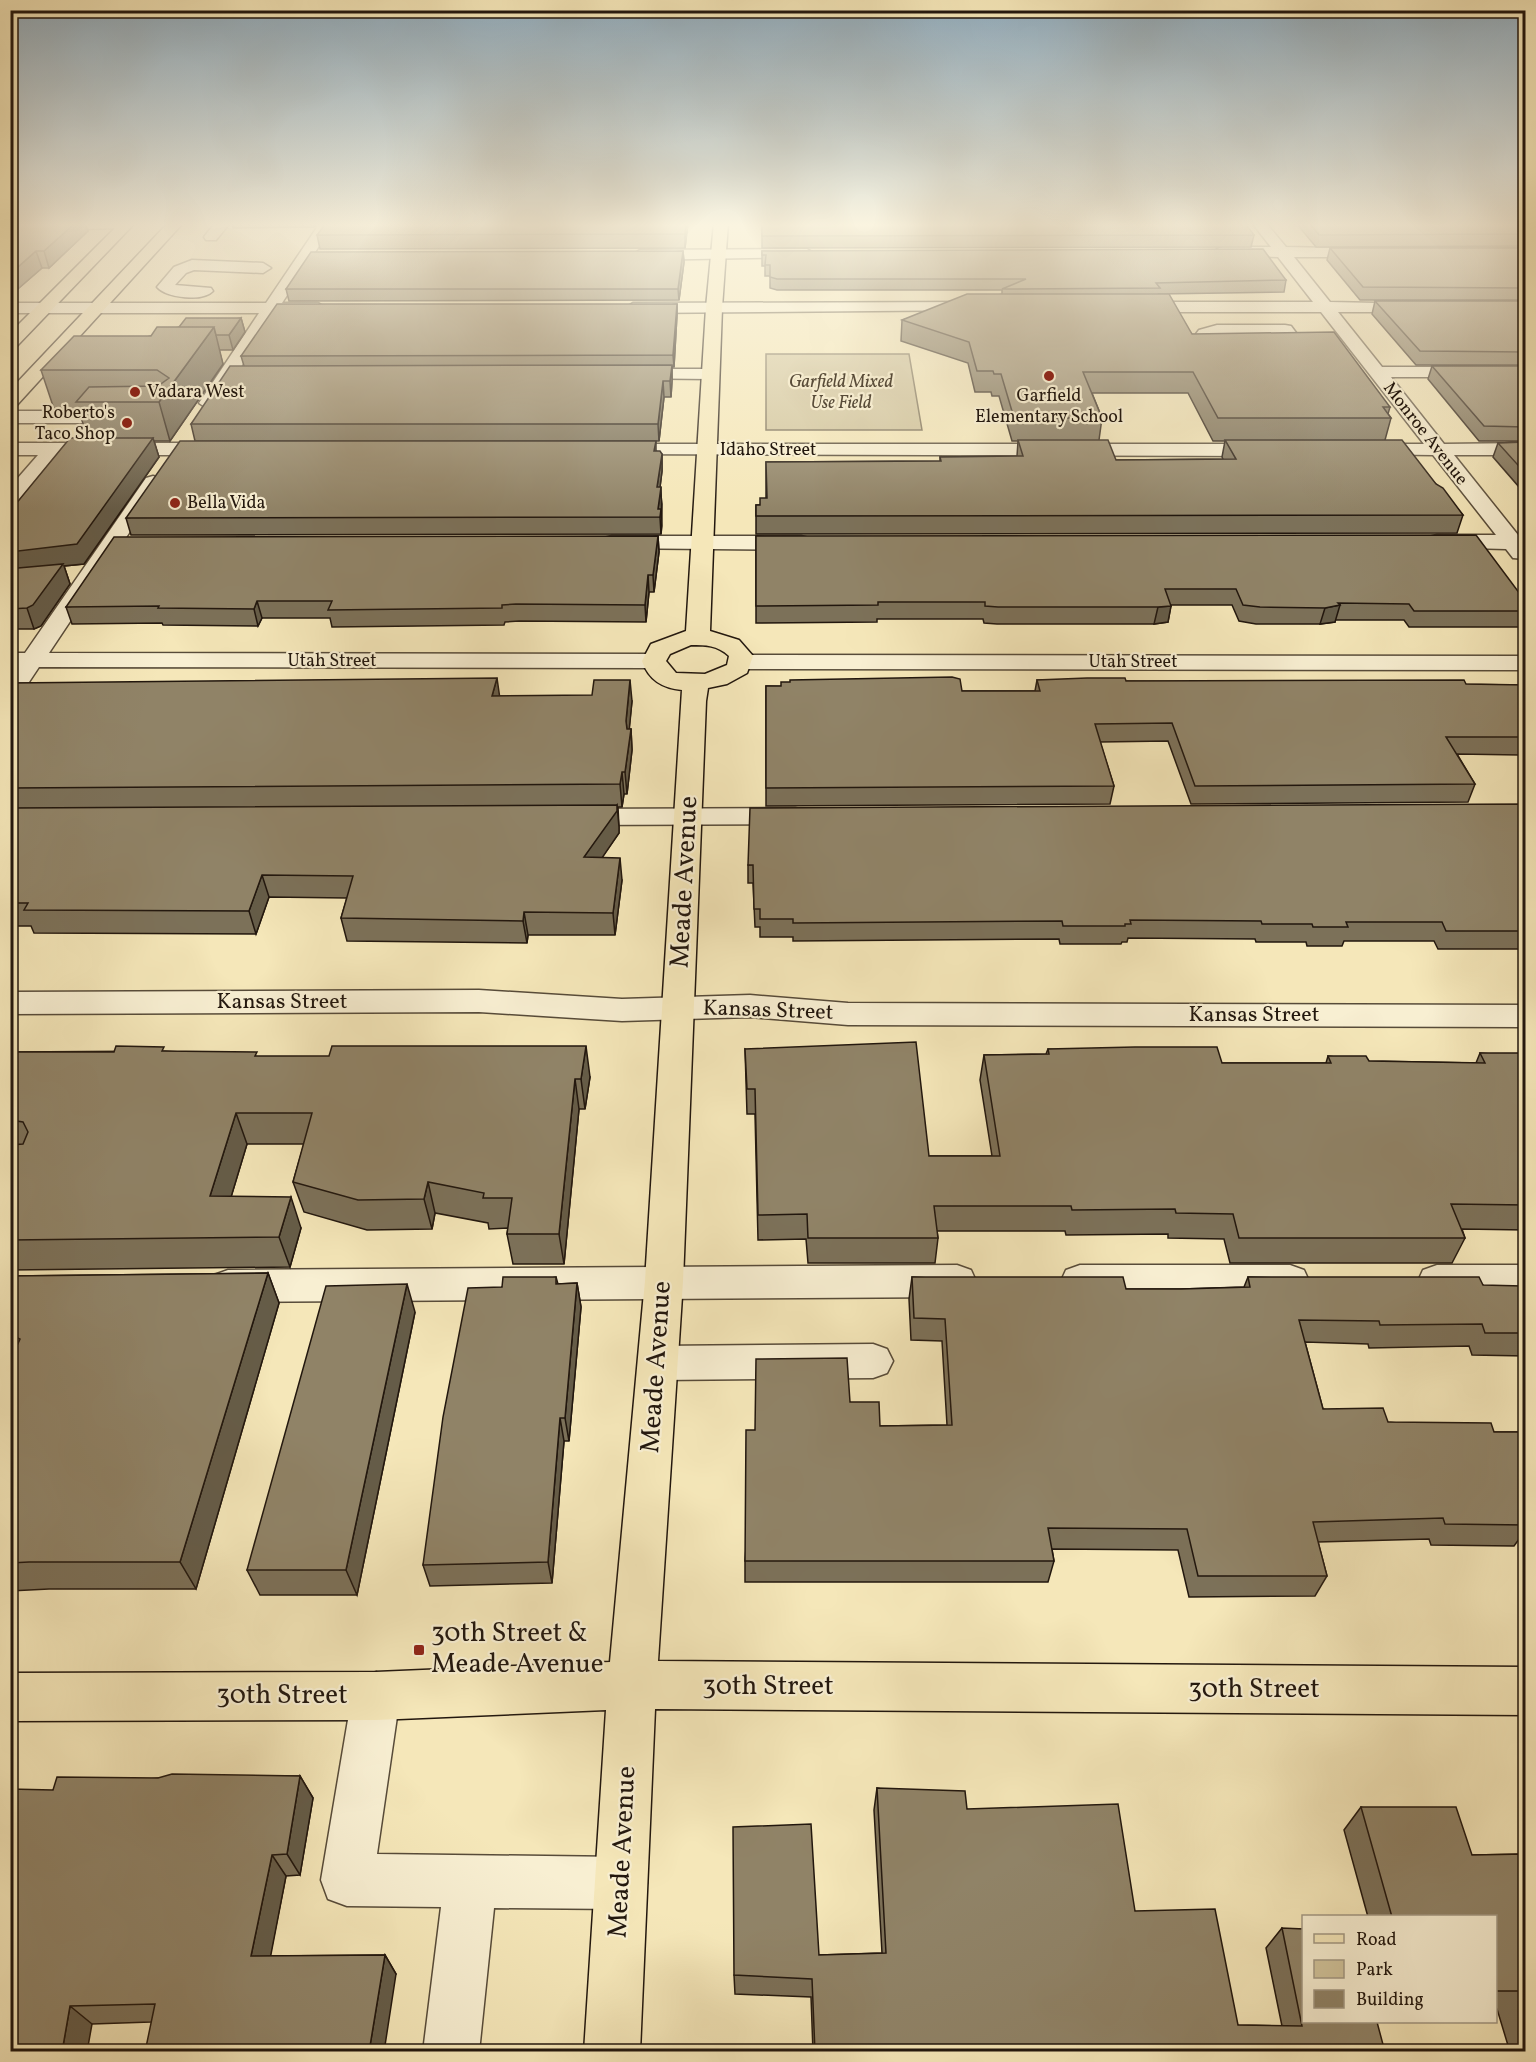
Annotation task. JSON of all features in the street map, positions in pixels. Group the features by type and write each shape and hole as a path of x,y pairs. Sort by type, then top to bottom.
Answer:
{"main road":[{"path":"10,343 32,319"},
{"path":"10,401 85,319"},
{"path":"698,638 713,319"},
{"path":"698,638 730,645 737,650 741,662 731,675 696,683 666,676 659,672 654,660 660,649 667,644 698,638"},
{"name":"Meade Avenue","path":"612,2052 632,1685 659,1364 680,1009 693,701 696,683"},
{"name":"30th Street","path":"10,1697 376,1696 632,1685 1526,1691"}],"street":[{"path":"170,325 178,323 181,319"},
{"path":"200,416 230,363 263,319"},
{"name":"Monroe Avenue","path":"1336,319 1438,450 1519,542 1526,559"},
{"path":"1297,346 1357,346"},
{"path":"49,358 78,358"},
{"path":"230,363 252,375"},
{"path":"1377,372 1526,372"},
{"path":"610,374 710,374"},
{"path":"10,417 53,432 176,448 235,449"},
{"path":"18,449 53,432 145,417"},
{"path":"53,432 156,433"},
{"path":"10,501 53,432"},
{"path":"10,692 21,660 92,572 188,432"},
{"path":"1348,450 1526,449"},
{"name":"Idaho Street","path":"592,450 1289,450"},
{"path":"1419,542 1519,542"},
{"path":"593,543 827,543"},
{"path":"110,544 134,544"},
{"path":"60,575 92,572"},
{"name":"Utah Street","path":"21,660 654,660"},
{"name":"Utah Street","path":"741,662 1526,663"},
{"path":"544,818 823,816"},
{"name":"Kansas Street","path":"10,1003 479,1001 622,1010 750,1006 860,1014 1526,1016"},
{"path":"189,1286 664,1281 992,1281"},
{"path":"1040,1281 1324,1281"},
{"path":"1407,1281 1526,1281"},
{"path":"659,1364 873,1360"},
{"path":"376,1696 347,1880 621,1883"},
{"path":"451,2052 471,1880"}],"green space":[{"name":"Garfield Mixed Use Field","path":"766,354 909,354 922,430 766,430"}],"building":[{"path":"185,319 240,319 229,335 216,335 214,327 179,327"},
{"path":"266,319 676,319 673,355 241,356"},
{"path":"1184,319 1192,334 1334,332 1390,407 1383,407 1391,418 1218,418 1193,372 1083,372 1102,418 1014,418 1001,374 994,374 993,371 977,371 969,342 902,320"},
{"path":"1391,319 1526,319 1526,352 1420,351"},
{"path":"157,327 214,327 159,402 76,402 89,387 158,386 169,378 157,370 41,370 74,336 151,336"},
{"path":"672,365 670,381 663,381 658,424 191,424 230,366"},
{"path":"1432,366 1526,366 1526,427 1484,426"},
{"path":"70,438 153,438 77,544 10,552 10,511"},
{"path":"1018,440 1108,440 1116,460 1236,459 1225,440 1402,440 1463,515 756,516 756,505 760,505 760,498 767,498 766,462 941,461 940,457 1023,456"},
{"path":"180,441 656,441 654,451 660,451 662,454 657,487 661,487 658,509 661,509 660,517 126,518"},
{"path":"1526,442 1526,474 1498,443"},
{"path":"1476,535 1526,602 1526,611 1414,611 1409,604 1338,603 1340,605 1325,608 1260,607 1243,605 1236,589 1165,589 1171,606 1158,607 998,607 985,606 985,602 878,602 878,605 756,606 756,536"},
{"path":"658,536 653,575 648,575 645,605 516,604 502,605 502,608 328,610 332,601 257,601 254,609 158,608 159,606 66,607 114,537"},
{"path":"63,564 33,605 27,608 10,609 10,570"},
{"path":"952,677 960,679 962,691 1040,691 1037,680 1087,678 1125,678 1126,681 1464,680 1466,684 1526,685 1526,737 1446,737 1475,784 1195,786 1172,723 1095,724 1114,786 766,788 766,686 781,686 781,682 790,682 790,680"},
{"path":"497,678 492,696 592,695 594,680 630,680 626,721 627,729 631,729 625,772 622,772 620,784 10,788 10,683"},
{"path":"1526,804 1526,931 1446,931 1442,922 1346,922 1348,927 1262,924 1261,921 1130,920 1131,924 1125,924 1125,926 1063,926 1062,921 793,923 793,919 760,919 760,909 754,909 753,865 748,865 750,808"},
{"path":"617,805 617,811 584,857 620,858 613,913 524,912 523,921 341,918 353,876 262,875 249,911 24,910 28,903 10,903 10,808"},
{"path":"916,1042 929,1156 1000,1156 984,1055 1049,1054 1048,1049 1217,1047 1222,1063 1331,1063 1328,1056 1366,1056 1369,1061 1485,1063 1480,1053 1524,1053 1526,1057 1526,1205 1451,1204 1465,1238 1239,1238 1233,1214 1176,1213 1175,1209 1072,1210 1071,1206 934,1206 938,1238 808,1238 807,1214 758,1215 755,1089 747,1089 745,1049"},
{"path":"116,1046 164,1047 162,1051 257,1052 255,1056 329,1056 332,1046 586,1046 581,1079 575,1079 559,1234 507,1234 512,1198 483,1198 484,1193 428,1182 424,1199 358,1200 293,1182 312,1113 236,1113 210,1196 291,1197 279,1237 10,1240 10,1145 23,1144 28,1132 23,1122 10,1120 10,1052 114,1052"},
{"path":"268,1273 180,1562 10,1563 10,1361 20,1339 10,1334 10,1276"},
{"path":"503,1277 556,1277 556,1284 577,1283 565,1418 560,1418 548,1562 423,1565 443,1417 468,1288 502,1287"},
{"path":"912,1277 1123,1277 1126,1289 1250,1287 1248,1277 1479,1277 1483,1285 1522,1286 1526,1293 1526,1333 1485,1333 1482,1324 1380,1325 1379,1321 1299,1320 1323,1409 1383,1408 1388,1422 1491,1423 1494,1432 1526,1432 1526,1525 1445,1524 1443,1518 1313,1522 1327,1576 1198,1576 1187,1529 1048,1528 1054,1561 745,1561 746,1430 755,1430 756,1359 847,1358 850,1402 879,1402 880,1426 952,1425 945,1319 914,1318"},
{"path":"407,1284 346,1570 247,1570 326,1286"},
{"path":"172,1774 300,1776 287,1854 272,1855 251,1956 385,1955 369,2052 145,2052 155,2004 70,2006 62,2052 10,2052 10,1789 53,1790 57,1777 158,1778"},
{"path":"877,1788 965,1791 967,1809 1118,1804 1135,1911 1215,1909 1238,2025 1302,2026 1282,1928 1302,1929 1302,2023 1377,2023 1385,2052 1168,2052 1167,2045 1046,2052 1015,2052 1015,2050 815,2052 812,1979 734,1975 733,1827 811,1824 819,1955 886,1953"},
{"path":"1361,1807 1456,1807 1472,1855 1526,1854 1526,2007 1520,1991 1497,1991 1497,1915 1391,1915"}],"place":[{"name":"Garfield Elementary School","path":"1049,376"},
{"name":"Vadara West","path":"135,392"},
{"name":"Roberto's Taco Shop","path":"127,423"},
{"name":"Bella Vida","path":"175,503"},
{"name":"30th Street & Meade Avenue","path":"419,1650"}]}
